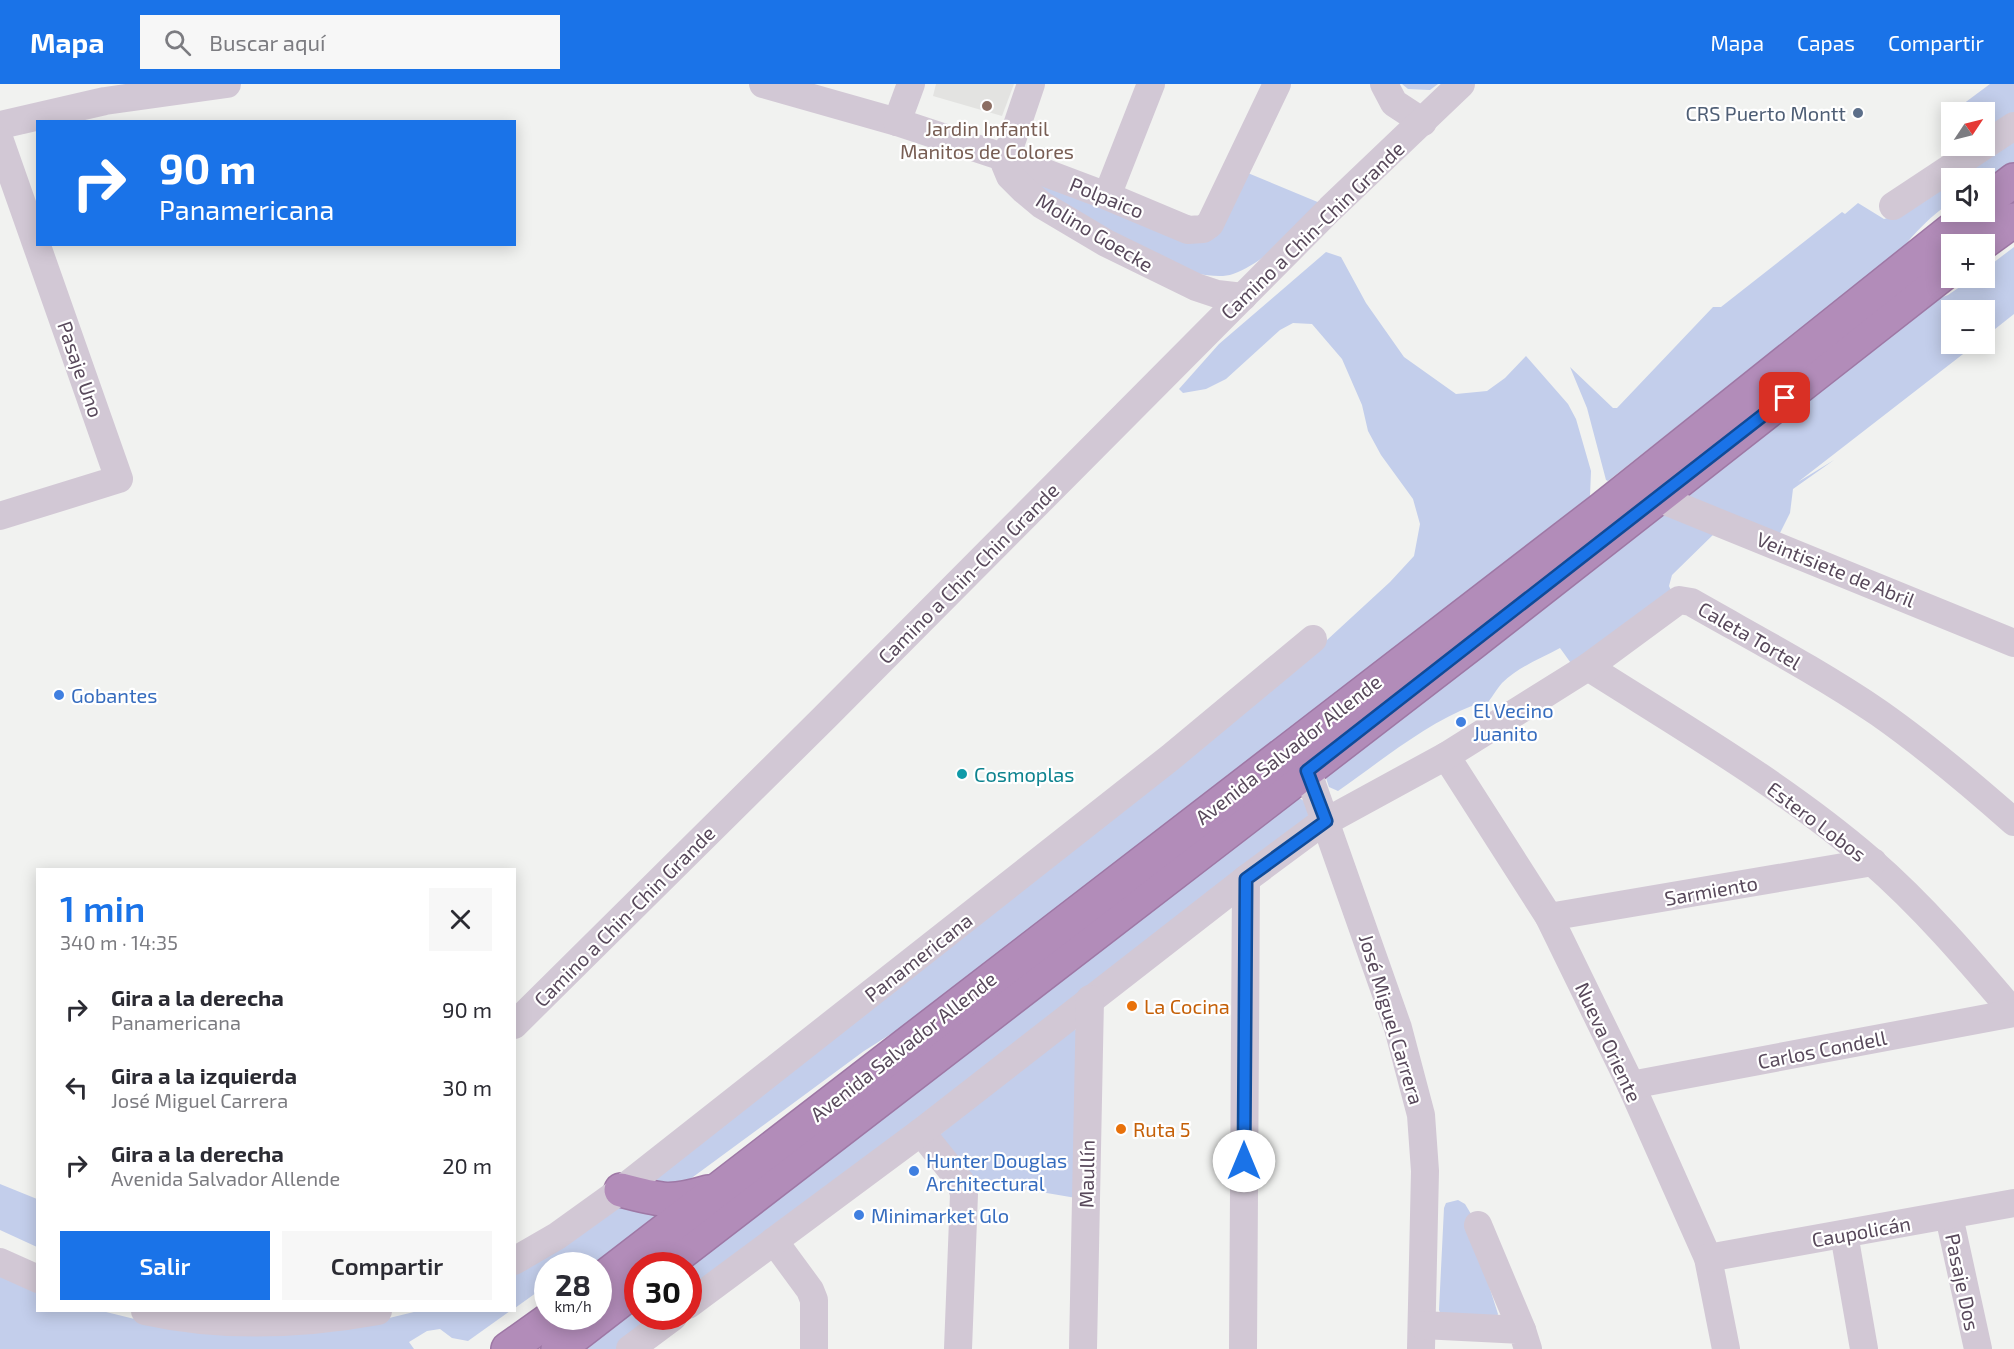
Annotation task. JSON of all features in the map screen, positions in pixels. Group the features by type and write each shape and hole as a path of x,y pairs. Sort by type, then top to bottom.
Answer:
{"highway":[{"path":"1995,195 2014,180"},
{"path":"1995,234 2014,220"},
{"name":"Avenida Salvador Allende","path":"612,1271 1602,509 1961,222"},
{"name":"Avenida Salvador Allende","path":"682,1252 1307,771 1941,276"},
{"path":"621,1190 661,1200 675,1201 718,1189"},
{"path":"558,1349 624,1298"},
{"path":"508,1349 535,1330"}],"street":[{"path":"0,125 105,101 227,84"},
{"name":"Polpaico","path":"763,84 795,88 1006,158 1107,196 1188,230 1203,229 1210,224 1277,84"},
{"path":"897,122 911,84"},
{"path":"1006,158 1031,84"},
{"path":"1107,196 1151,84"},
{"path":"1384,84 1394,103 1423,122"},
{"name":"Camino a Chin-Chin Grande","path":"516,1023 1336,203 1461,84"},
{"path":"1893,206 2014,126"},
{"name":"Pasaje Uno","path":"0,141 36,243"},
{"name":"Molino Goecke","path":"1006,158 1005,164 1010,176 1042,205 1106,243 1196,287 1217,294 1243,297"},
{"name":"Pasaje Uno","path":"0,516 119,478 37,246"},
{"name":"Veintisiete de Abril","path":"1658,498 2014,643"},
{"name":"Caleta Tortel","path":"1446,756 1588,667 1679,600 1691,602 1879,713 1939,758 2014,822"},
{"name":"Panamericana","path":"516,1260 557,1236 621,1190 1171,757 1313,639"},
{"name":"Estero Lobos","path":"1588,667 1745,768 1808,812 1873,862 1946,935 2014,1013"},
{"path":"702,1295 921,1132 1246,879 1326,821 1446,756"},
{"name":"Nueva Oriente","path":"1446,756 1549,917 1630,1085 1708,1258 1726,1349"},
{"name":"José Miguel Carrera","path":"1307,771 1398,1028 1421,1115 1425,1171 1421,1337"},
{"name":"Sarmiento","path":"1549,917 1873,862"},
{"path":"1243,1349 1246,879"},
{"name":"Maullín","path":"1083,1349 1090,999"},
{"name":"Carlos Condell","path":"1630,1085 2014,1013"},
{"path":"921,1132 960,1181 964,1194 958,1349"},
{"name":"Caupolicán","path":"1708,1258 2014,1203"},
{"name":"Pasaje Dos","path":"1949,1216 1978,1349"},
{"path":"1421,1337 1525,1339 1478,1225"},
{"path":"1844,1234 1864,1349"},
{"path":"774,1241 810,1290 814,1300 814,1349"},
{"path":"0,1262 36,1277"},
{"path":"149,1312 171,1316 221,1316 279,1323 327,1320 372,1312"},
{"path":"630,1349 656,1330"}],"shaded area":[{"name":"Jardin Infantil Manitos de Colores","path":"936,84 1014,84 1002,116 933,96"},
{"path":"1402,84 1438,84 1430,90 1408,89"},
{"path":"1990,84 2014,84 2014,113 1995,127 1995,102 1966,102"},
{"path":"2014,137 2014,163 1999,175 1995,177 1995,168 1970,168 1989,156 1995,156 1995,152"},
{"path":"1022,169 1185,233 1243,171 1320,203 1269,253 1245,268 1224,276 1196,274 1049,202"},
{"path":"1941,183 1941,210 1912,236 1901,250 1608,481 1606,480 1587,408 1570,367 1613,408 1617,408 1713,307 1721,307 1842,212 1845,214 1858,203 1884,219 1897,215"},
{"path":"2014,247 2014,314 1995,329 1995,300 1941,300 1941,354 1963,354 1798,482 1834,460 1793,489 1790,513 1779,535 1688,497 1690,491 1930,302 1958,288 1995,288 1995,261"},
{"path":"1326,252 1341,257 1366,303 1404,357 1456,394 1487,391 1505,378 1526,356 1568,404 1576,419 1591,471 1590,496 910,1022 864,1051 678,1188 653,1188 649,1178 1197,747 1327,640 1390,582 1414,556 1420,524 1413,499 1381,455 1368,431 1362,405 1342,359 1312,324 1293,323 1280,330 1226,379 1206,389 1183,393 1179,389 1219,344"},
{"path":"1664,514 1718,530 1672,575 1669,586 1673,595 1573,666 1560,648 1508,677 1481,710 1474,705 1438,722 1338,791 1329,787 1326,778 1328,773"},
{"path":"1296,799 1301,799 1308,804 1308,817 702,1286 702,1255"},
{"path":"1073,1027 1077,1031 1076,1198 965,1179 932,1141"},
{"path":"0,1184 36,1199 36,1247 0,1230"},
{"path":"1458,1200 1465,1204 1474,1219 1477,1248 1498,1314 1496,1319 1441,1315 1439,1310 1444,1208 1446,1203"},
{"path":"618,1203 664,1211 612,1252 545,1252"},
{"path":"534,1259 534,1294 516,1307 516,1271"},
{"path":"0,1272 36,1289 36,1312 106,1312 155,1324 385,1319 414,1312 509,1312 468,1341 452,1338 440,1329 427,1331 409,1342 414,1349 0,1349"},
{"path":"624,1315 624,1330 643,1330 618,1349 582,1349 606,1330 612,1330 612,1325"}],"place":[{"name":"Jardin Infantil Manitos de Colores","path":"987,106"},
{"name":"CRS Puerto Montt","path":"1858,113"},
{"name":"Gobantes","path":"59,695"},
{"name":"El Vecino Juanito","path":"1461,722"},
{"name":"Cosmoplas","path":"962,774"},
{"name":"La Cocina","path":"1132,1006"},
{"name":"Ruta 5","path":"1121,1129"},
{"name":"Hunter Douglas Architectural","path":"914,1171"},
{"name":"Minimarket Glo","path":"859,1215"}],"route":[{"path":"1244,1161 1246,879 1326,821 1307,771 1785,398"}]}
